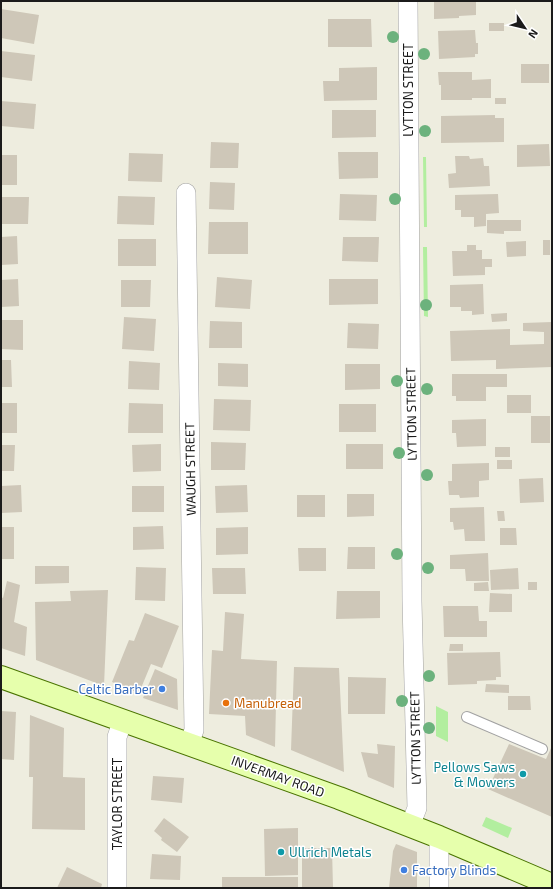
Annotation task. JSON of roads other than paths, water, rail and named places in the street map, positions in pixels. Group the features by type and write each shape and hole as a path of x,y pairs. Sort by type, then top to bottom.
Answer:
{"main road":[{"name":"INVERMAY ROAD","path":"1,677 339,798 439,837 552,885"}],"street":[{"name":"LYTTON STREET","path":"408,1 413,628 417,808 410,826"},
{"name":"WAUGH STREET","path":"186,193 194,730 190,745"},
{"name":"TAYLOR STREET","path":"117,888 117,737 123,720"},
{"path":"439,837 439,888"}],"lane":[{"path":"467,718 542,749"}],"place":[{"name":"Celtic Barber","path":"162,689"},
{"name":"Manubread","path":"226,703"},
{"name":"Pellows Saws & Mowers","path":"523,774"},
{"name":"Ullrich Metals","path":"281,852"},
{"name":"Factory Blinds","path":"404,870"}]}
